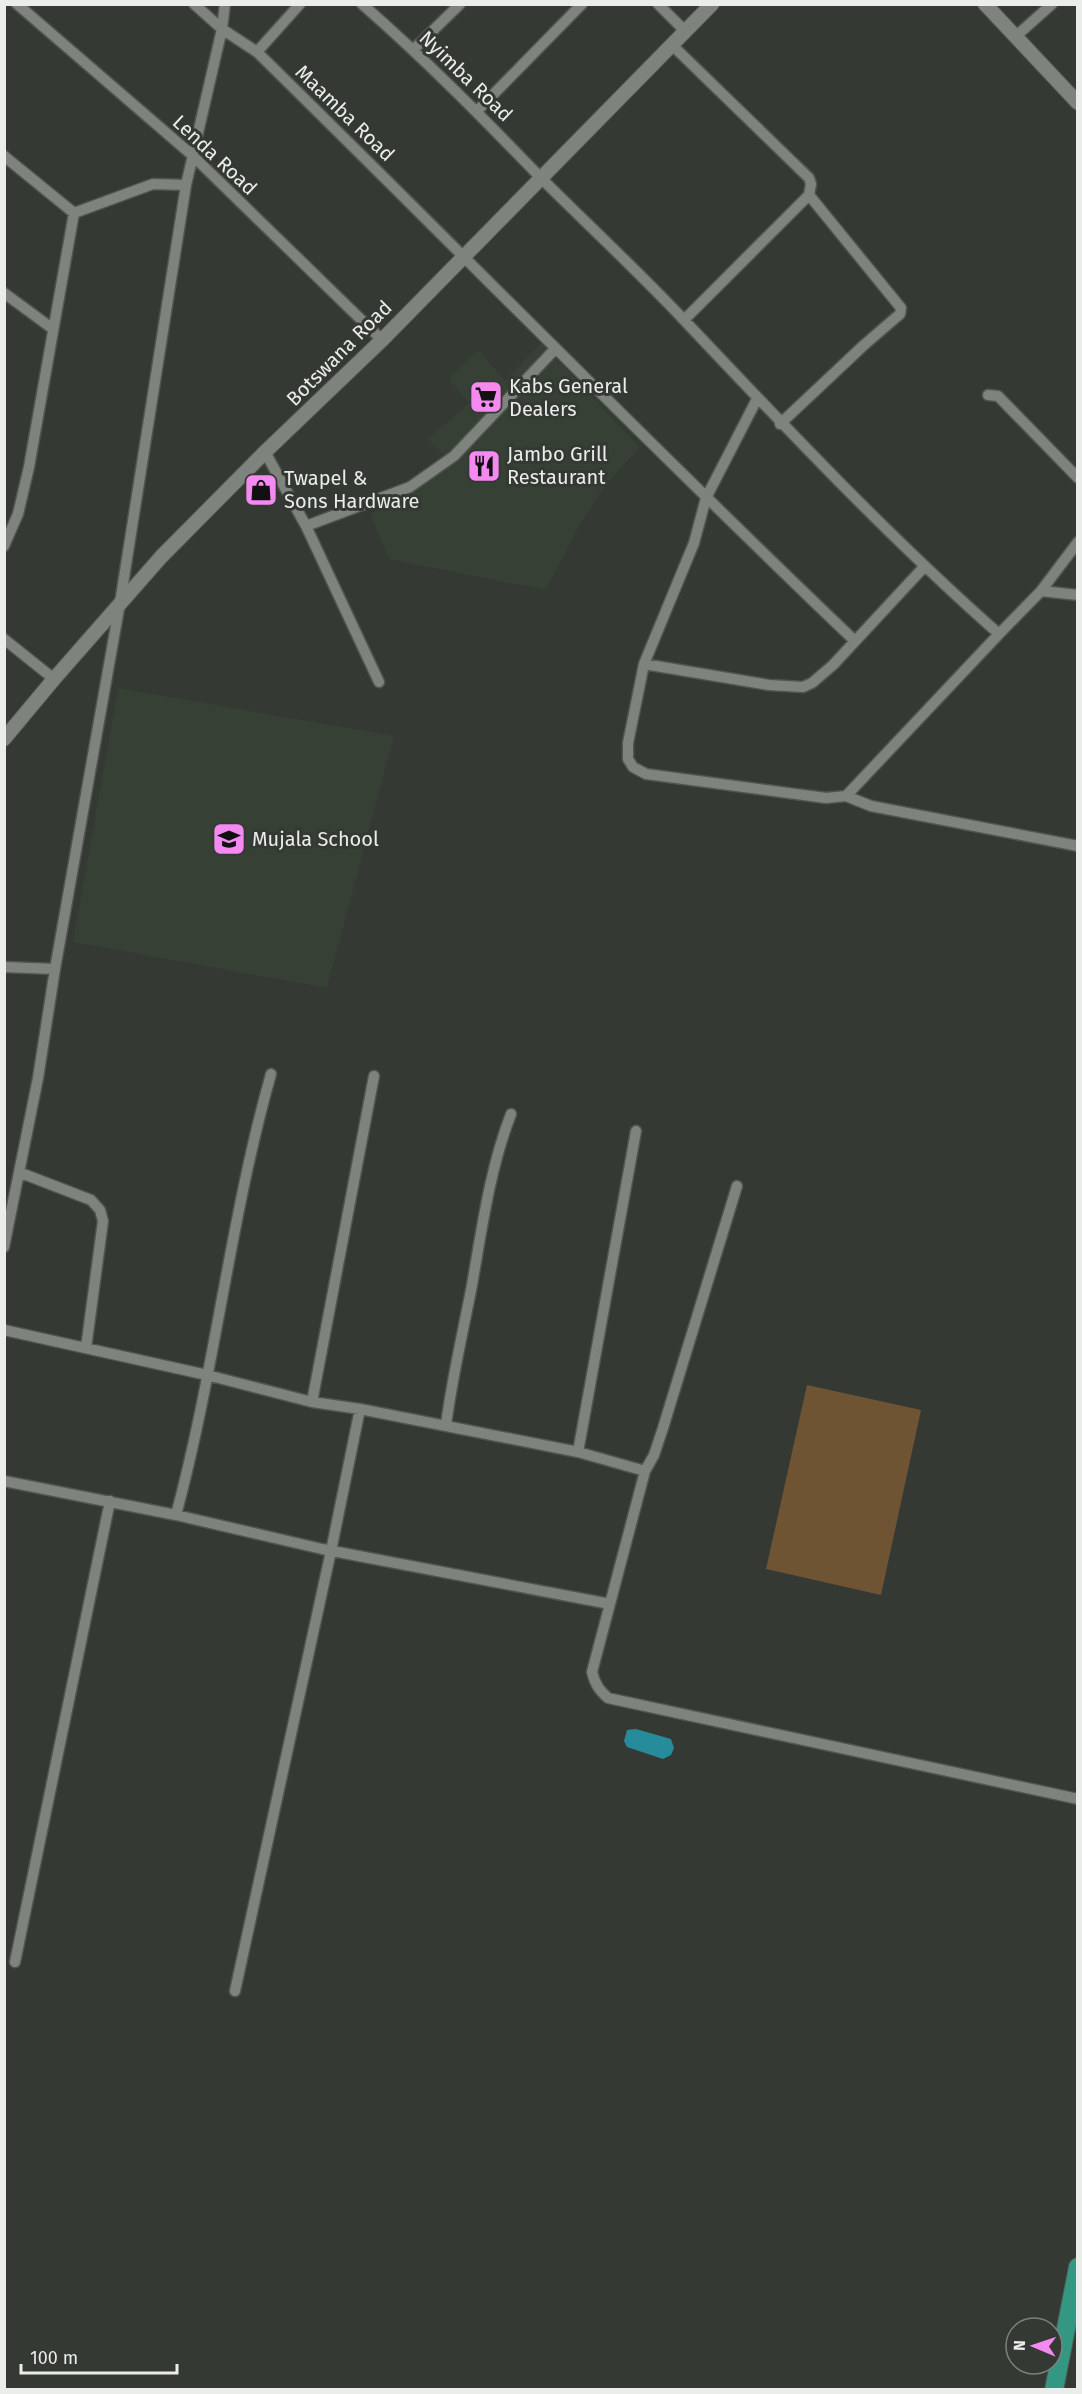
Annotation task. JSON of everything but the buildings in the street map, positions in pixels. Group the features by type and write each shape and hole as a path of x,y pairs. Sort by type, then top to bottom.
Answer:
{"highway":[{"path":"1054,2390 1076,2277"}],"street":[{"name":"Lenda Road","path":"17,4 192,155 382,340"},
{"name":"Maamba Road","path":"194,4 222,28 257,51 706,498 855,641"},
{"path":"4,1247 8,1202 21,1173 120,603 186,185 222,28 225,4"},
{"path":"257,51 300,4"},
{"name":"Nyimba Road","path":"362,4 477,111 684,320 780,424 924,567 999,634"},
{"path":"414,50 460,4"},
{"path":"477,111 582,4"},
{"path":"658,4 685,31"},
{"name":"Botswana Road","path":"4,739 120,603 265,452 382,340 712,4"},
{"path":"985,4 1077,101"},
{"path":"1015,37 1052,4"},
{"path":"672,45 809,178 812,184 809,195 684,320"},
{"path":"4,156 74,213"},
{"path":"74,213 153,184 186,185"},
{"path":"780,424 901,311 900,306 809,195"},
{"path":"4,546 18,514 26,476 74,213"},
{"path":"4,292 53,329"},
{"path":"306,526 410,487 466,445 555,349"},
{"path":"988,395 998,396 1077,478"},
{"path":"757,399 706,498 694,543 644,664 628,743 628,759 633,766 646,774 826,798 846,796 872,806 1077,846"},
{"path":"265,452 306,526 379,682"},
{"path":"846,796 1041,591 1077,542"},
{"path":"644,664 769,685 803,687 812,683 833,665 924,567"},
{"path":"1041,591 1077,596"},
{"path":"4,639 54,679"},
{"path":"4,966 55,969"},
{"path":"176,1515 207,1376 254,1135 271,1074"},
{"path":"312,1402 374,1076"},
{"path":"446,1425 450,1390 484,1218 505,1129 511,1114"},
{"path":"578,1452 636,1131"},
{"path":"21,1173 91,1200 100,1210 103,1221 86,1348"},
{"path":"737,1186 660,1437 645,1471 592,1672 594,1682 608,1698 1077,1799"},
{"path":"4,1330 312,1402 446,1425 578,1452 645,1471"},
{"path":"234,1991 360,1409"},
{"path":"4,1481 176,1515 331,1551 610,1604"},
{"path":"15,1962 110,1501"}],"shaded area":[{"path":"541,343 640,447 604,487 579,526 546,590 389,559 370,514 417,488 451,462 428,439 469,403 449,379 478,350 505,380"},
{"name":"Mujala School","path":"118,688 394,736 327,988 73,942"},
{"path":"807,1385 921,1410 881,1595 766,1569"}],"water":[{"path":"636,1729 671,1739 674,1748 671,1755 663,1759 627,1747 624,1741 627,1730"}],"place":[{"name":"Kabs General Dealers","path":"486,397"},
{"name":"Jambo Grill Restaurant","path":"484,466"},
{"name":"Twapel & Sons Hardware","path":"261,490"},
{"name":"Mujala School","path":"229,839"}]}
